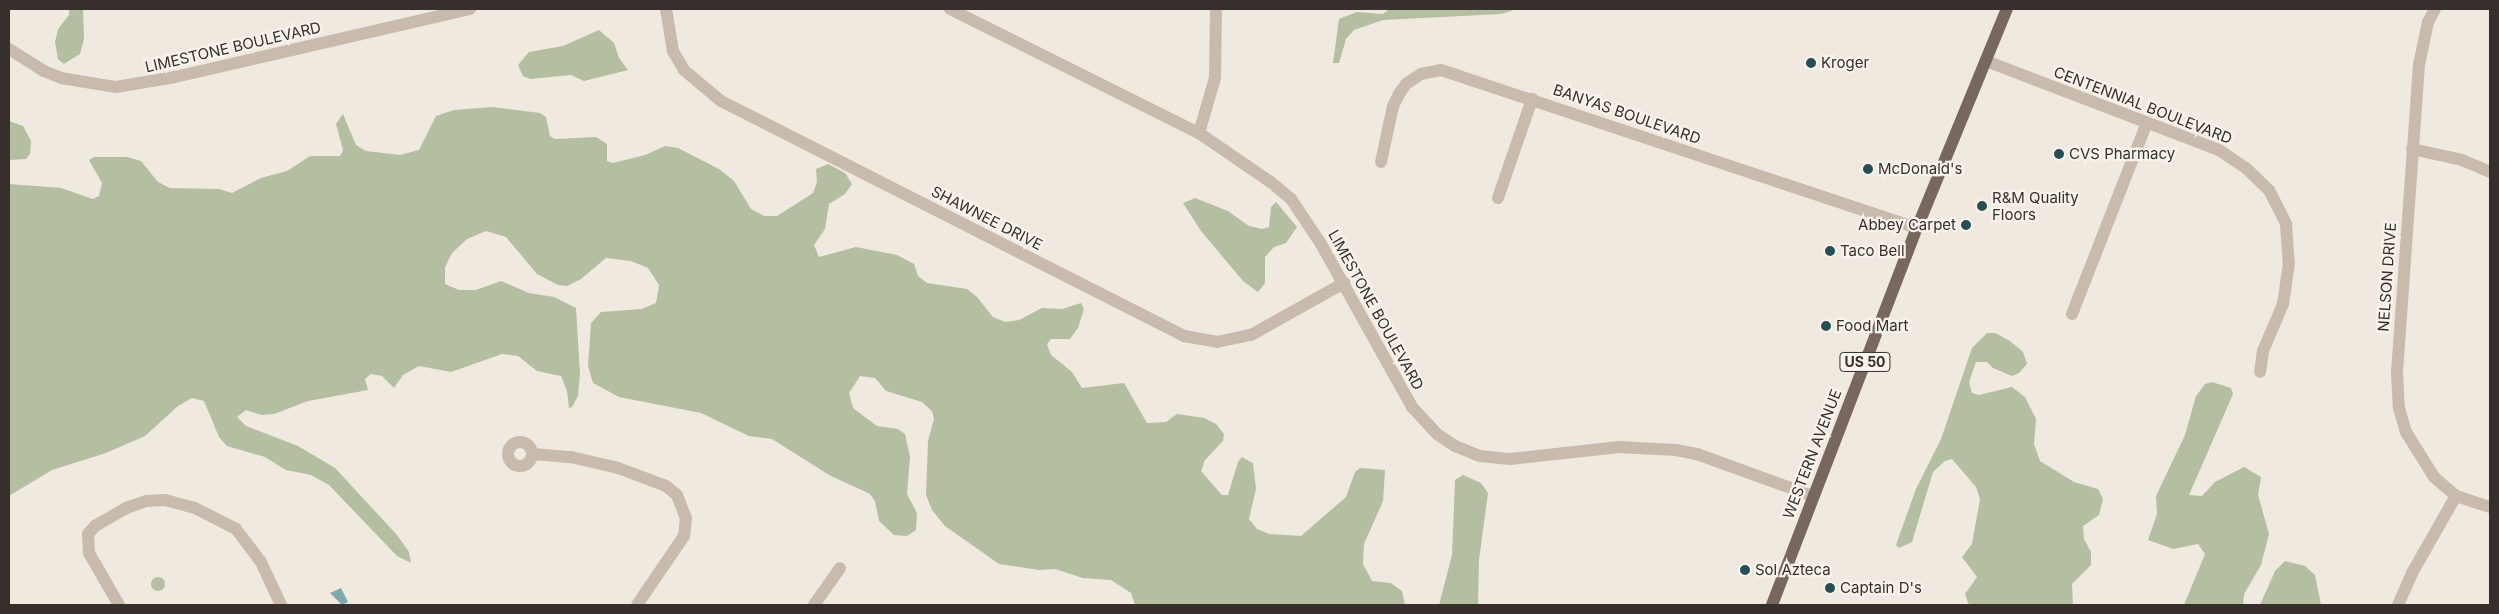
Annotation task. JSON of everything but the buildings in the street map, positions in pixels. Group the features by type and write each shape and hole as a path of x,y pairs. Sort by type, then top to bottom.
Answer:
{"main road":[{"name":"WESTERN AVENUE","path":"1772,605 1917,228 2007,9"}],"street":[{"name":"LIMESTONE BOULEVARD","path":"9,49 35,66 61,78 116,87 175,77 470,9"},
{"name":"SHAWNEE DRIVE","path":"666,9 673,51 684,70 721,101 1184,336 1217,342 1251,335 1344,283"},
{"name":"LIMESTONE BOULEVARD","path":"950,9 1199,133 1250,166 1291,199 1344,283 1412,407 1437,434 1455,446 1480,456 1510,459 1618,447 1676,450 1697,454 1813,496"},
{"path":"1199,133 1215,78 1216,9"},
{"name":"NELSON DRIVE","path":"2435,9 2426,29 2419,64 2397,373 2399,408 2406,432 2419,456 2434,477 2456,496 2490,507"},
{"name":"CENTENNIAL BOULEVARD","path":"1986,62 2147,123 2236,160 2269,190 2281,211 2288,244 2286,286 2263,351 2260,372"},
{"name":"BANYAS BOULEVARD","path":"1381,162 1393,106 1406,84 1421,74 1441,70 1456,73 1917,228"},
{"path":"1498,198 1532,99"},
{"path":"2072,314 2147,123"},
{"path":"2412,149 2462,160 2490,172"},
{"path":"533,454 571,457 618,468 666,486 677,496 686,518 684,536 637,605"},
{"path":"2398,605 2412,572 2456,496"},
{"path":"119,605 89,553 88,534 95,526 126,508 146,501 165,500 195,508 236,529 261,562 281,605"},
{"path":"814,605 840,568"}],"green space":[{"path":"69,9 83,9 84,39 80,54 64,64 58,59 55,42 58,29 69,15"},
{"path":"1389,9 1517,9 1501,14 1383,20 1354,30 1346,39 1339,63 1333,63 1339,19 1357,12 1383,14"},
{"path":"599,30 614,43 619,58 628,70 584,81 571,75 530,79 523,76 518,65 529,52 563,46"},
{"path":"493,107 540,113 546,117 550,136 555,139 596,137 607,144 607,161 613,163 645,155 665,146 678,148 719,169 734,181 751,209 764,216 777,216 813,193 817,182 816,169 828,164 845,173 852,184 845,194 829,204 825,229 814,245 819,257 856,247 897,255 914,264 918,276 927,283 967,289 977,297 993,317 1005,322 1019,320 1042,308 1062,309 1081,303 1084,309 1078,328 1070,339 1051,339 1047,344 1051,355 1072,372 1082,388 1124,383 1147,423 1166,422 1177,414 1204,418 1216,424 1224,434 1223,441 1205,460 1201,471 1222,495 1228,495 1238,462 1242,457 1253,463 1256,489 1249,519 1257,529 1269,534 1301,536 1346,497 1355,472 1360,468 1385,470 1383,501 1364,544 1363,564 1372,581 1391,583 1402,591 1405,605 1135,605 1131,593 1111,580 1083,578 1055,569 1039,570 999,564 945,526 932,510 926,495 928,441 934,419 932,411 922,402 886,391 875,378 860,376 849,393 853,408 877,426 898,429 905,434 910,457 907,494 917,513 916,530 907,536 894,535 879,521 875,501 870,494 829,475 772,439 749,436 701,413 619,397 593,383 588,366 591,323 601,312 642,309 656,303 659,285 648,268 631,261 606,258 581,279 567,286 558,285 537,274 506,237 486,231 467,239 452,253 445,267 445,284 459,290 476,290 501,281 529,293 554,297 576,308 580,374 578,396 572,407 569,408 567,391 561,376 537,371 518,356 502,354 451,372 419,366 403,375 394,388 382,376 371,374 365,379 368,390 308,401 274,414 262,415 246,410 237,417 246,426 298,446 335,468 397,535 409,552 411,563 397,556 329,485 311,475 286,470 265,457 227,446 219,437 204,401 192,398 178,406 145,436 106,453 52,470 9,496 9,184 61,188 93,199 99,196 102,183 89,160 94,157 127,157 141,161 158,182 170,188 219,189 232,193 261,178 287,171 310,156 340,156 343,150 336,124 343,114 356,145 366,151 400,155 419,150 436,116 454,110"},
{"path":"9,121 23,126 31,141 30,154 26,159 9,160"},
{"path":"1195,198 1228,211 1249,226 1262,229 1269,227 1271,207 1276,202 1297,227 1286,243 1274,247 1265,257 1265,283 1258,292 1243,281 1201,231 1183,203"},
{"path":"1987,333 1995,333 2010,341 2023,352 2027,364 2019,373 2012,376 1993,368 1987,362 1976,362 1969,382 1972,393 1979,395 2012,387 2025,397 2036,419 2034,444 2040,461 2074,482 2098,489 2103,499 2099,515 2083,526 2084,539 2091,552 2091,565 2072,584 2073,605 1971,605 1968,603 1965,594 1977,577 1962,557 1972,544 1980,499 1976,487 1952,459 1945,461 1933,472 1912,542 1899,548 1896,545 1916,489 1941,439 1972,348"},
{"path":"2212,382 2231,388 2233,394 2189,495 2202,496 2215,482 2244,467 2261,477 2258,495 2269,534 2261,565 2244,594 2243,605 2184,605 2205,554 2198,544 2173,549 2148,540 2157,514 2156,496 2185,435 2196,396 2205,384"},
{"path":"1463,475 1481,483 1488,493 1479,560 1478,605 1439,605 1452,555 1455,480"},
{"path":"2285,561 2305,566 2315,575 2321,605 2260,605 2275,571"},
{"path":"155,577 161,577 165,584 161,591 155,591 151,587 151,581"}],"water":[{"path":"341,588 348,602 342,605 330,593"}],"place":[{"name":"Kroger","path":"1811,63"},
{"name":"CVS Pharmacy","path":"2059,154"},
{"name":"McDonald's","path":"1868,169"},
{"name":"R&M Quality Floors","path":"1982,206"},
{"name":"Abbey Carpet","path":"1966,225"},
{"name":"Taco Bell","path":"1830,251"},
{"name":"Food Mart","path":"1826,326"},
{"name":"Sol Azteca","path":"1745,570"},
{"name":"Captain D's","path":"1830,588"}]}
